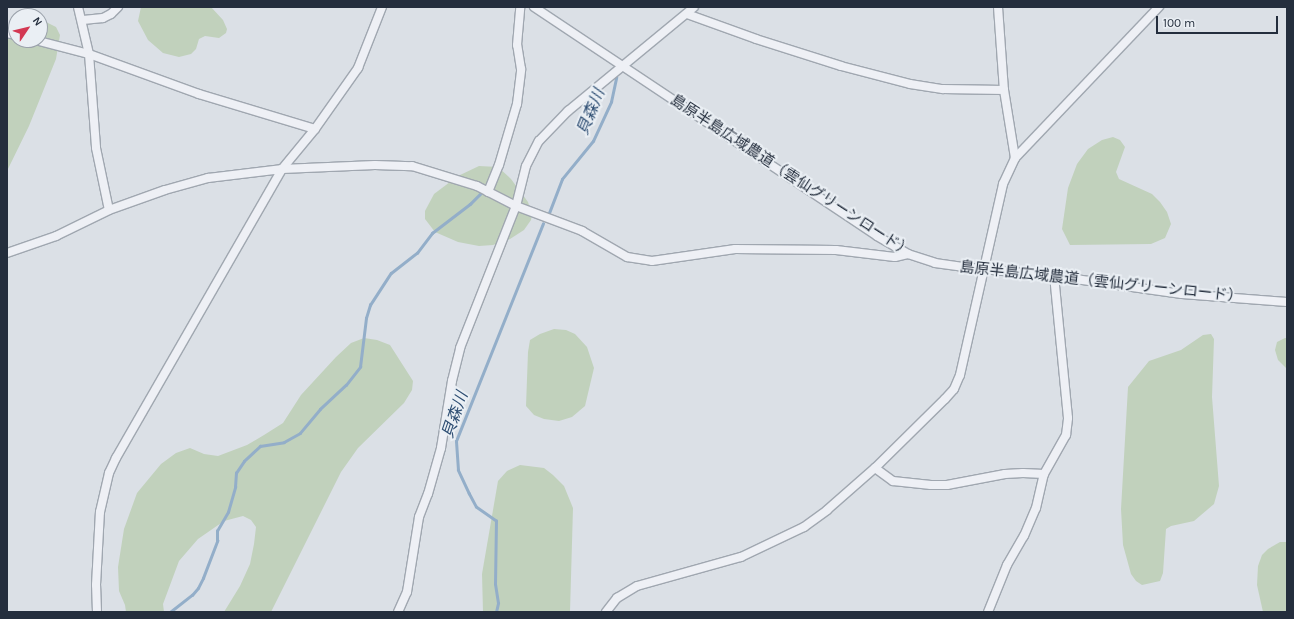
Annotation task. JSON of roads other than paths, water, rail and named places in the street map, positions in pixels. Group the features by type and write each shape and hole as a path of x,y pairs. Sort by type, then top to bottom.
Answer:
{"street":[{"path":"78,7 89,54 96,148 109,210"},
{"path":"82,20 103,18 111,14 118,7"},
{"path":"98,612 96,585 100,512 109,473 202,306 282,169 315,129 358,68 382,7"},
{"path":"488,192 499,165 517,104 521,69 517,45 520,7"},
{"name":"島原半島広域農道（雲仙グリーンロード）","path":"534,7 622,67 908,254 935,263 1054,276 1182,294 1287,302"},
{"path":"398,612 407,592 419,516 428,494 440,448 452,381 460,348 516,206 526,166 539,141 568,111 694,7"},
{"path":"998,7 1004,90 1015,158"},
{"path":"606,612 617,598 637,586 741,557 792,533 828,510 875,468 954,389 960,375 1003,184 1015,158 1159,7"},
{"path":"687,14 756,39 841,66 910,84 943,89 1004,90"},
{"path":"48,43 89,54 199,94 315,129"},
{"path":"7,253 56,236 109,210 165,190 208,178 282,169 375,165 412,166 450,177 488,192 516,206 582,231 628,257 652,262 735,249 836,250 895,257 908,254"},
{"path":"988,612 1007,565 1024,536 1036,508 1044,474 1066,435 1068,418 1054,276"},
{"path":"875,468 893,481 931,485 947,484 1005,474 1044,474"}],"waterway":[{"name":"貝森川","path":"549,213 562,179 593,141 611,102 616,78"},
{"path":"170,612 192,595 198,588 203,578 217,541 217,531 228,512 235,487 236,473 244,461 260,446 284,442 300,433 320,409 346,385 360,367 366,318 370,305 391,273 417,253 432,233 470,204 483,191"},
{"name":"貝森川","path":"496,612 498,603 495,584 496,521 476,507 469,494 458,470 456,441 543,224"}]}
